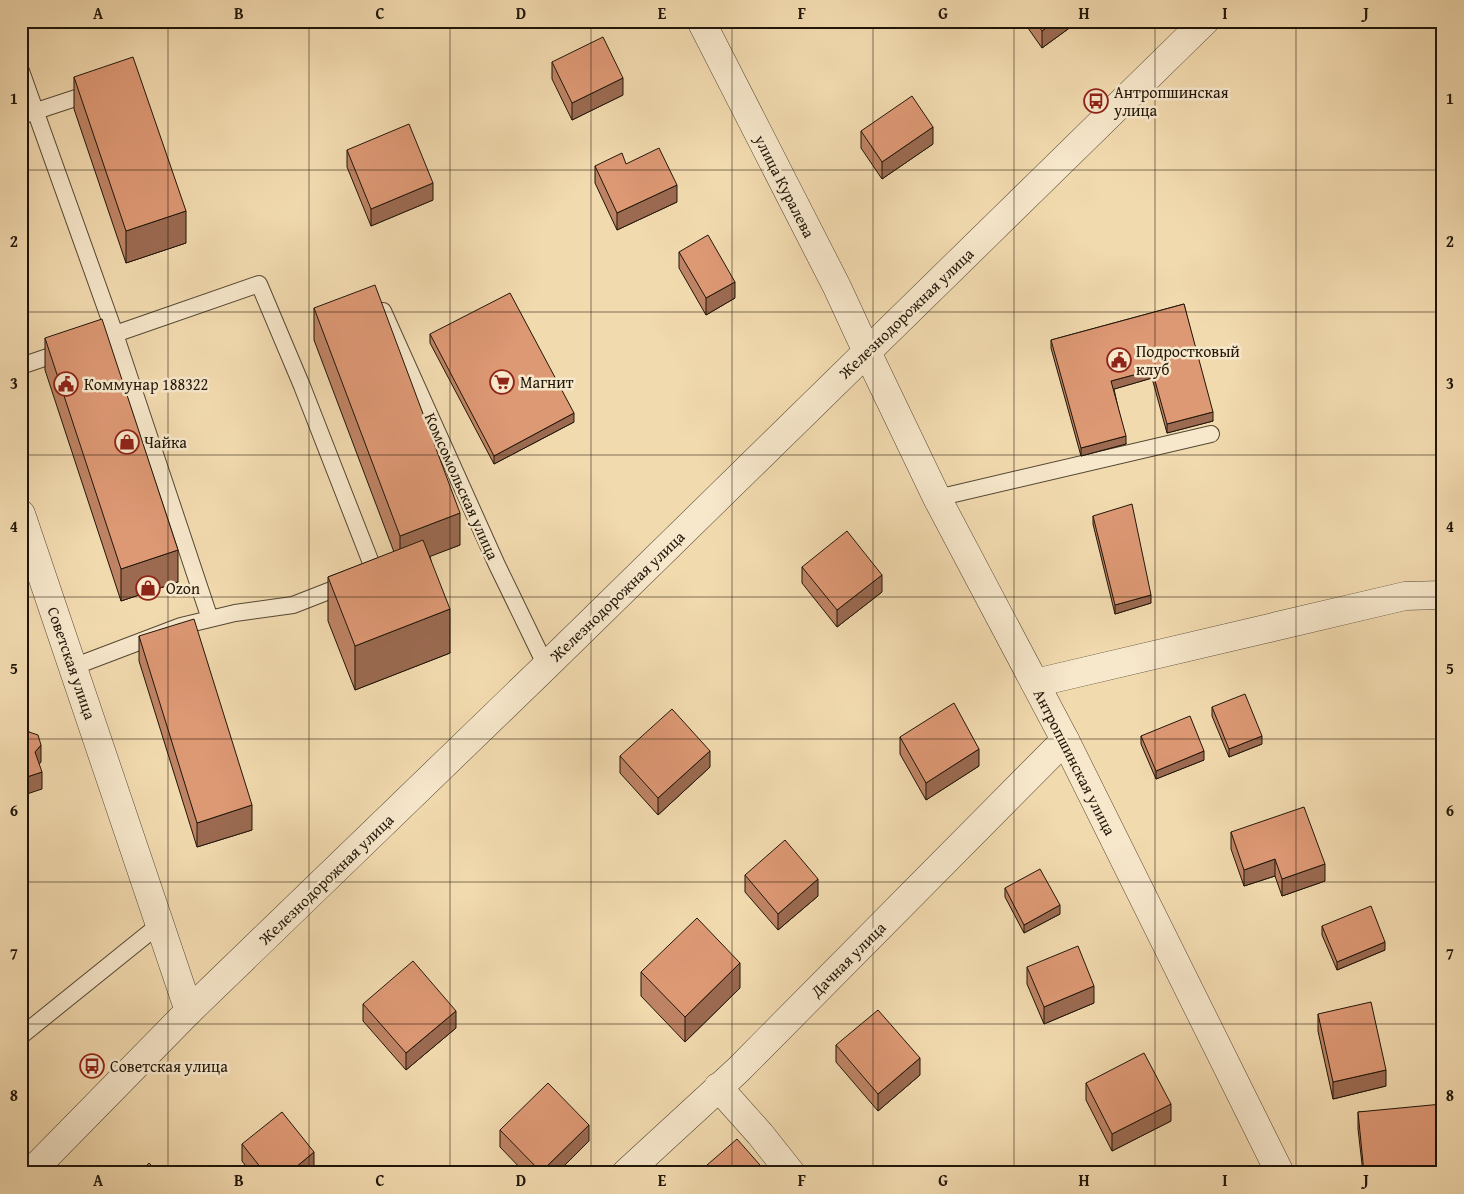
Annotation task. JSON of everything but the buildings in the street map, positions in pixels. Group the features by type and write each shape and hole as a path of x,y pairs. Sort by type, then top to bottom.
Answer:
{"street":[{"name":"улица Куралева","path":"701,21 837,287 867,352"},
{"name":"Железнодорожная улица","path":"30,1173 189,1011 546,666 1205,21"},
{"name":"Антропшинская улица","path":"867,352 937,498 1065,740 1280,1173"},
{"name":"Советская улица","path":"21,514 189,1011"},
{"path":"1035,683 1405,596 1443,595"},
{"name":"Дачная улица","path":"626,1173 685,1121 718,1087 745,1063 1065,740"},
{"path":"718,1087 760,1134 791,1173"}],"lane":[{"path":"21,71 28,113 115,334 210,619"},
{"path":"28,113 108,88"},
{"path":"21,366 259,284 302,386 375,573 293,605 235,613 181,626 73,667"},
{"name":"Комсомольская улица","path":"381,306 497,565 546,666"},
{"path":"937,498 1211,434"},
{"path":"21,1036 160,924"}],"place":[{"name":"Антропшинская улица","path":"1096,101"},
{"name":"Подростковый клуб","path":"1119,360"},
{"name":"Магнит","path":"502,382"},
{"name":"Коммунар 188322","path":"66,384"},
{"name":"Чайка","path":"127,442"},
{"name":"Ozon","path":"148,588"},
{"name":"Советская улица","path":"92,1066"}]}
